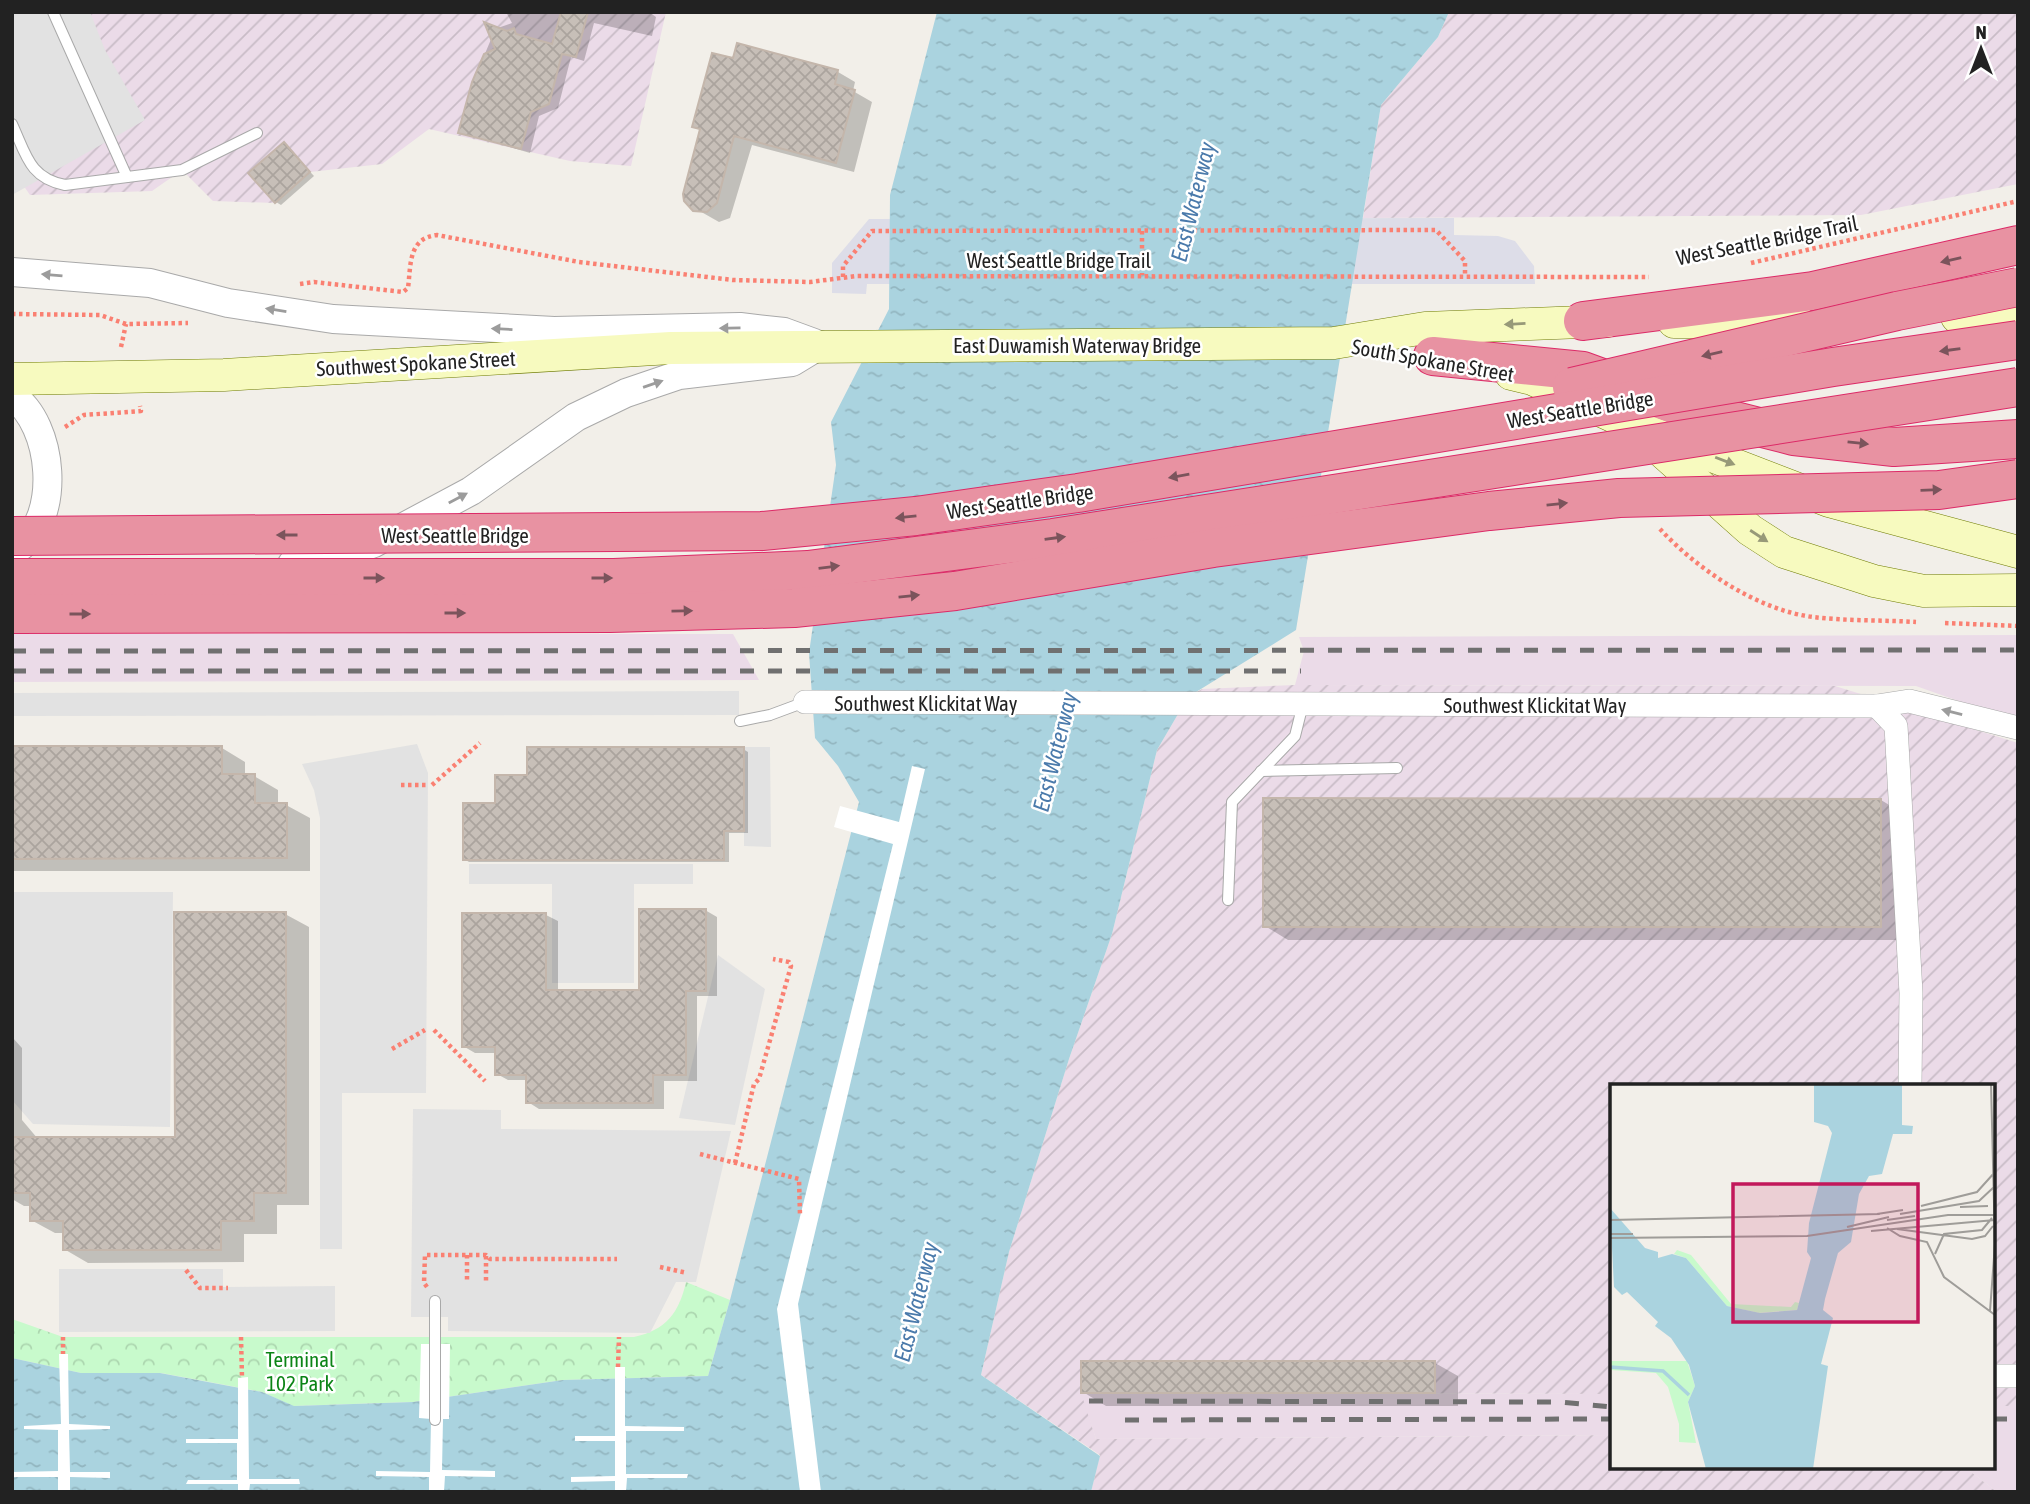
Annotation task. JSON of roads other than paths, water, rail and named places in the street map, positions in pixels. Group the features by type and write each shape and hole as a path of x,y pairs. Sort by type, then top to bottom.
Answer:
{"highway":[{"path":"1583,321 1813,291 2018,245"},
{"path":"1246,464 1724,351 2018,288"},
{"name":"West Seattle Bridge","path":"12,536 762,531 916,516 2018,340"},
{"path":"1433,356 1583,371 1687,409 1794,436 1894,447 2018,439"},
{"name":"West Seattle Bridge","path":"12,578 614,578 808,569 1053,538 2018,387"},
{"path":"12,614 610,612 794,608 956,591 1213,548 1489,511 1619,498 1939,490 2018,479"}],"main road":[{"name":"South Spokane Street","path":"1334,343 1425,328 1583,321 1762,324 1958,317 2018,307"},
{"name":"South Spokane Street","path":"1334,343 1433,356 1532,379 1634,426 1829,501 2018,552"},
{"name":"East Duwamish Waterway Bridge","path":"820,345 1334,343"},
{"name":"Southwest Spokane Street","path":"12,379 224,375 670,348 820,345"},
{"path":"1634,426 1750,530 1784,552 1874,581 1924,591 2018,590"}],"street":[{"path":"12,272 150,283 228,303 333,319 554,331 740,327 785,332 820,345"},
{"path":"12,569 254,569 327,560 374,543 471,491 576,418 626,393 679,375 792,362 820,345"},
{"path":"12,396 35,422 49,464 44,508 25,543 12,551"},
{"name":"Southwest Klickitat Way","path":"805,702 1877,706 1909,701 2018,728"},
{"path":"1877,706 1896,726 1911,993 1910,1084"},
{"path":"1995,1376 2018,1376"}],"lane":[{"path":"54,12 127,177"},
{"path":"12,124 33,170 47,182 65,185 182,170 257,133"},
{"path":"740,721 770,715 805,702"},
{"path":"1228,900 1232,802 1295,736 1303,704"},
{"path":"1261,771 1397,768"},
{"path":"435,1301 435,1420"}],"water":[{"name":"East Waterway","path":"937,12 1449,12 1438,37 1381,105 1296,630 1188,697 1157,750 1112,934 1069,1059 1009,1252 981,1375 1100,1456 1091,1492 12,1492 12,1358 81,1373 160,1373 262,1392 294,1406 413,1402 563,1380 708,1376 859,802 838,766 815,738 809,653 836,465 831,422 889,309 890,195"}],"railway":[{"path":"12,651 2018,650"},
{"path":"12,671 1301,671"},
{"path":"1089,1401 1560,1402 1610,1407"},
{"path":"1125,1420 1610,1419"},
{"path":"1995,1419 2018,1419"}],"park label":[{"name":"Terminal 102 Park","path":"300,1371"}]}
